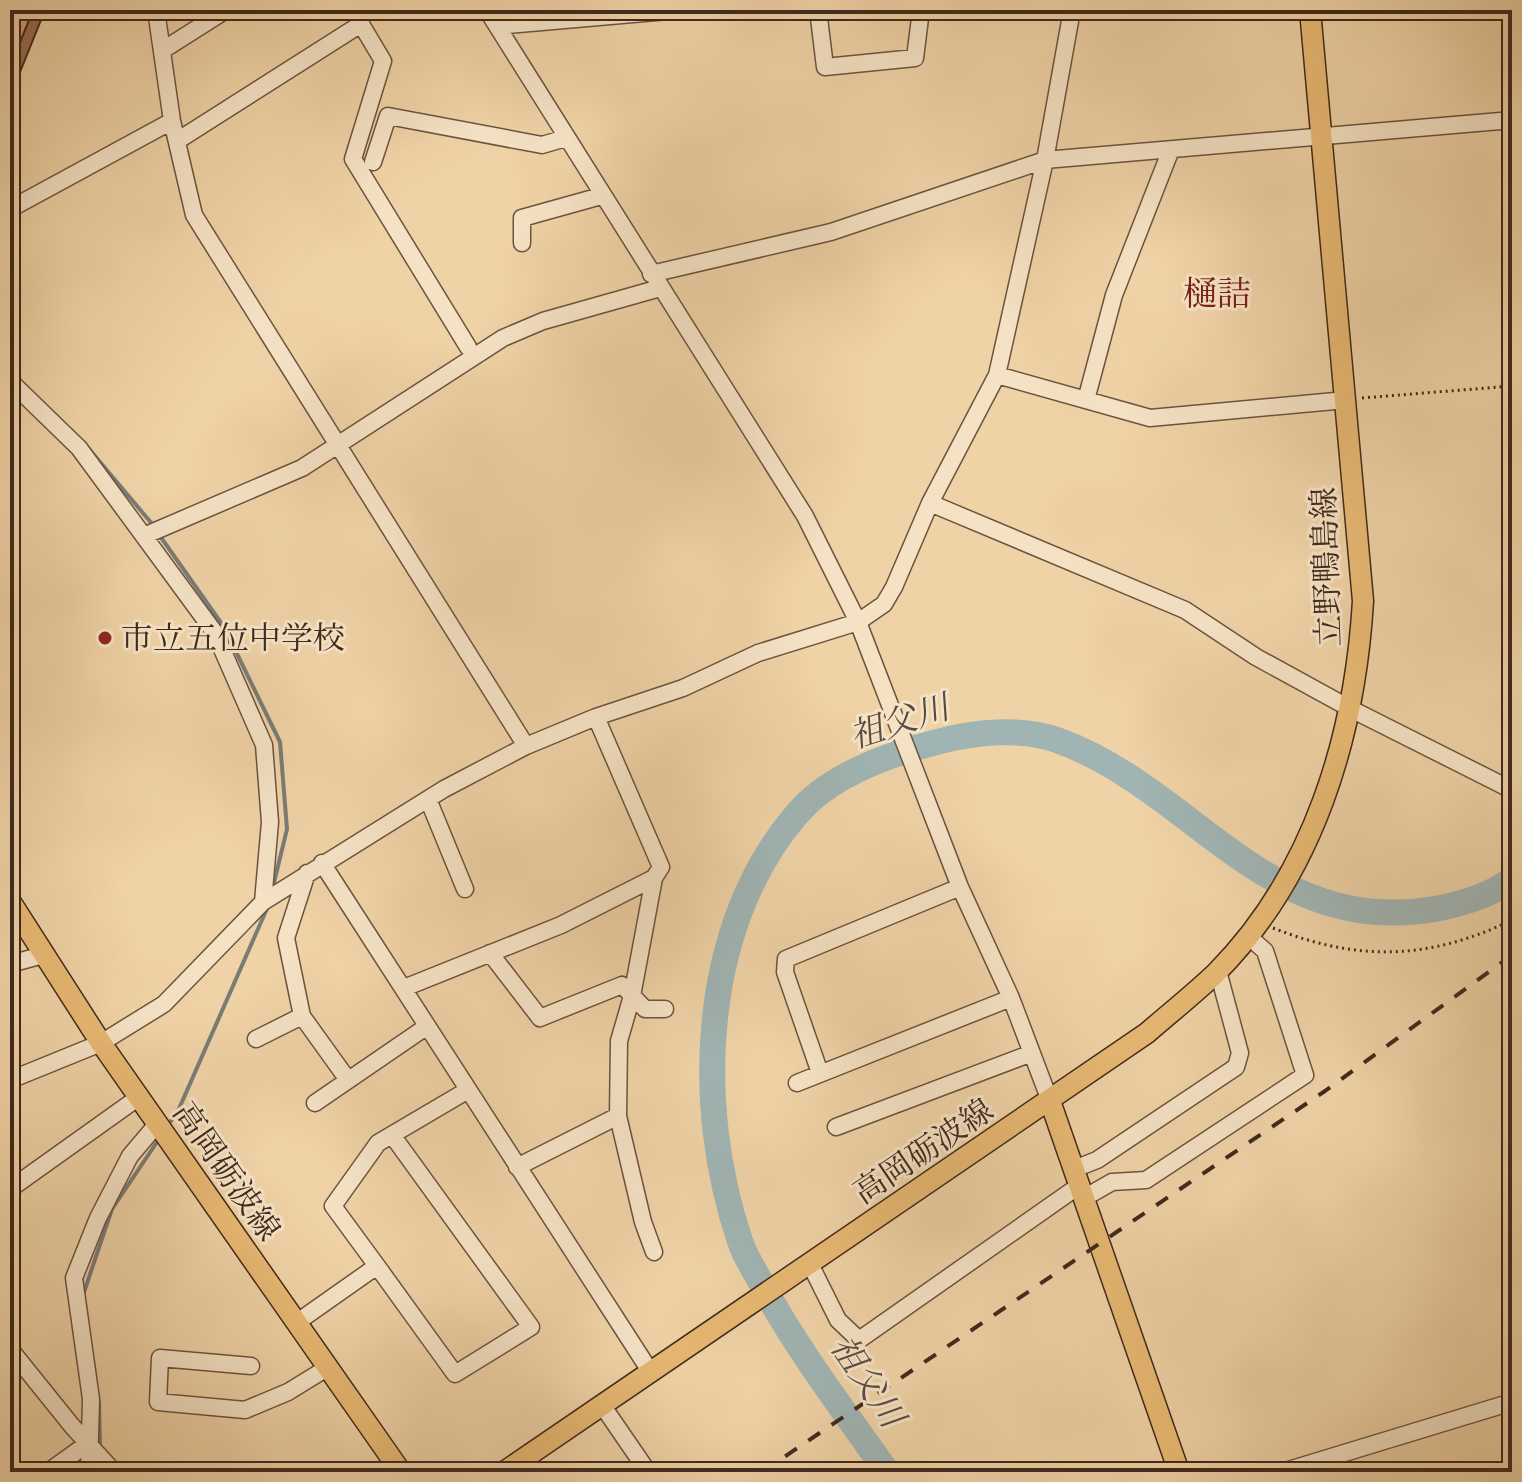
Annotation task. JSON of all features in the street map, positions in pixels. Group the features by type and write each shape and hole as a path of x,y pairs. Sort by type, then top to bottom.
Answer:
{"main road":[{"name":"立野鴨島線","path":"1050,1101 1147,1033 1218,971 1255,925 1297,858 1322,806 1351,709 1359,660 1363,601 1310,10"},
{"name":"高岡砺波線","path":"10,901 101,1043 401,1472"},
{"name":"高岡砺波線","path":"504,1472 1050,1101"},
{"path":"1050,1101 1179,1472"}],"street":[{"path":"156,10 172,121 194,215 526,746"},
{"path":"163,50 226,10"},
{"path":"487,10 601,196 805,516 858,622 960,887 1011,998 1050,1101"},
{"path":"497,26 580,15 679,10"},
{"path":"818,10 825,67 915,58 921,10"},
{"path":"10,1080 101,1043 164,1004 263,902 428,799 526,746 596,717 683,688 758,653 858,622 884,604 930,503 997,375 1045,160 1072,10"},
{"path":"177,141 361,24 383,61 353,159 468,347"},
{"path":"373,162 388,116 542,145 566,138"},
{"path":"146,535 302,468 503,338 543,321 656,281 831,232 1045,160 1170,152 1512,120"},
{"path":"10,209 172,121"},
{"path":"1086,400 1114,295 1170,152"},
{"path":"522,243 522,218 601,196"},
{"path":"997,375 1150,418 1346,400"},
{"path":"10,381 79,448 146,535 215,633 264,745 270,822 263,902"},
{"path":"930,503 1101,572 1185,610 1256,657 1512,790"},
{"path":"596,717 661,867 654,878 632,996 619,1041 618,1116 643,1222 654,1252"},
{"path":"428,799 465,889"},
{"path":"322,863 650,1371"},
{"path":"307,873 286,938 302,1016 348,1080"},
{"path":"404,988 561,925 654,878"},
{"path":"820,1073 785,972 786,959 960,887"},
{"path":"1079,1184 1146,1180 1305,1075 1255,925"},
{"path":"490,953 540,1018 622,985 645,1009 665,1009"},
{"path":"10,964 43,955"},
{"path":"810,1264 838,1320 859,1340 1079,1184 1097,1160 1236,1067 1240,1053 1218,971"},
{"path":"797,1083 1011,998"},
{"path":"256,1039 302,1016"},
{"path":"315,1103 426,1027"},
{"path":"836,1127 1032,1053"},
{"path":"392,1135 531,1327 455,1374 333,1206 378,1143 468,1090"},
{"path":"10,1189 139,1097"},
{"path":"517,1167 618,1116"},
{"path":"89,1472 91,1399 74,1278 98,1218 130,1156 158,1123"},
{"path":"296,1323 377,1266"},
{"path":"10,1349 114,1472"},
{"path":"251,1366 160,1358 158,1402 245,1410 288,1392 327,1368"},
{"path":"1282,1472 1337,1464 1512,1402"},
{"path":"602,1405 648,1472"},
{"path":"48,1472 90,1447"}],"path":[{"path":"1346,400 1512,386"},
{"path":"1255,925 1335,947 1378,953 1425,951 1473,939 1512,920"}],"building":[{"path":"10,10 33,10 10,67"}],"waterway":[{"path":"84,443 153,525"},
{"path":"160,536 224,627 280,742 287,829 272,891"},
{"name":"祖父川","path":"887,1472 807,1359 748,1259 725,1188 716,1133 712,1076 715,1019 724,963 741,909 765,859 797,814 811,800 861,768 919,747 982,734 1028,733 1057,740 1106,763 1150,791 1234,854 1278,881 1324,902 1376,912 1435,909 1475,898 1512,879"},
{"path":"168,1125 178,1111 269,904"},
{"path":"83,1295 112,1209 159,1139"},
{"path":"99,1402 100,1450"}],"railway":[{"path":"762,1472 1325,1091 1512,955"}],"place":[{"name":"市立五位中学校","path":"105,638"}],"district":[{"name":"樋詰","path":"1217,293"}]}
